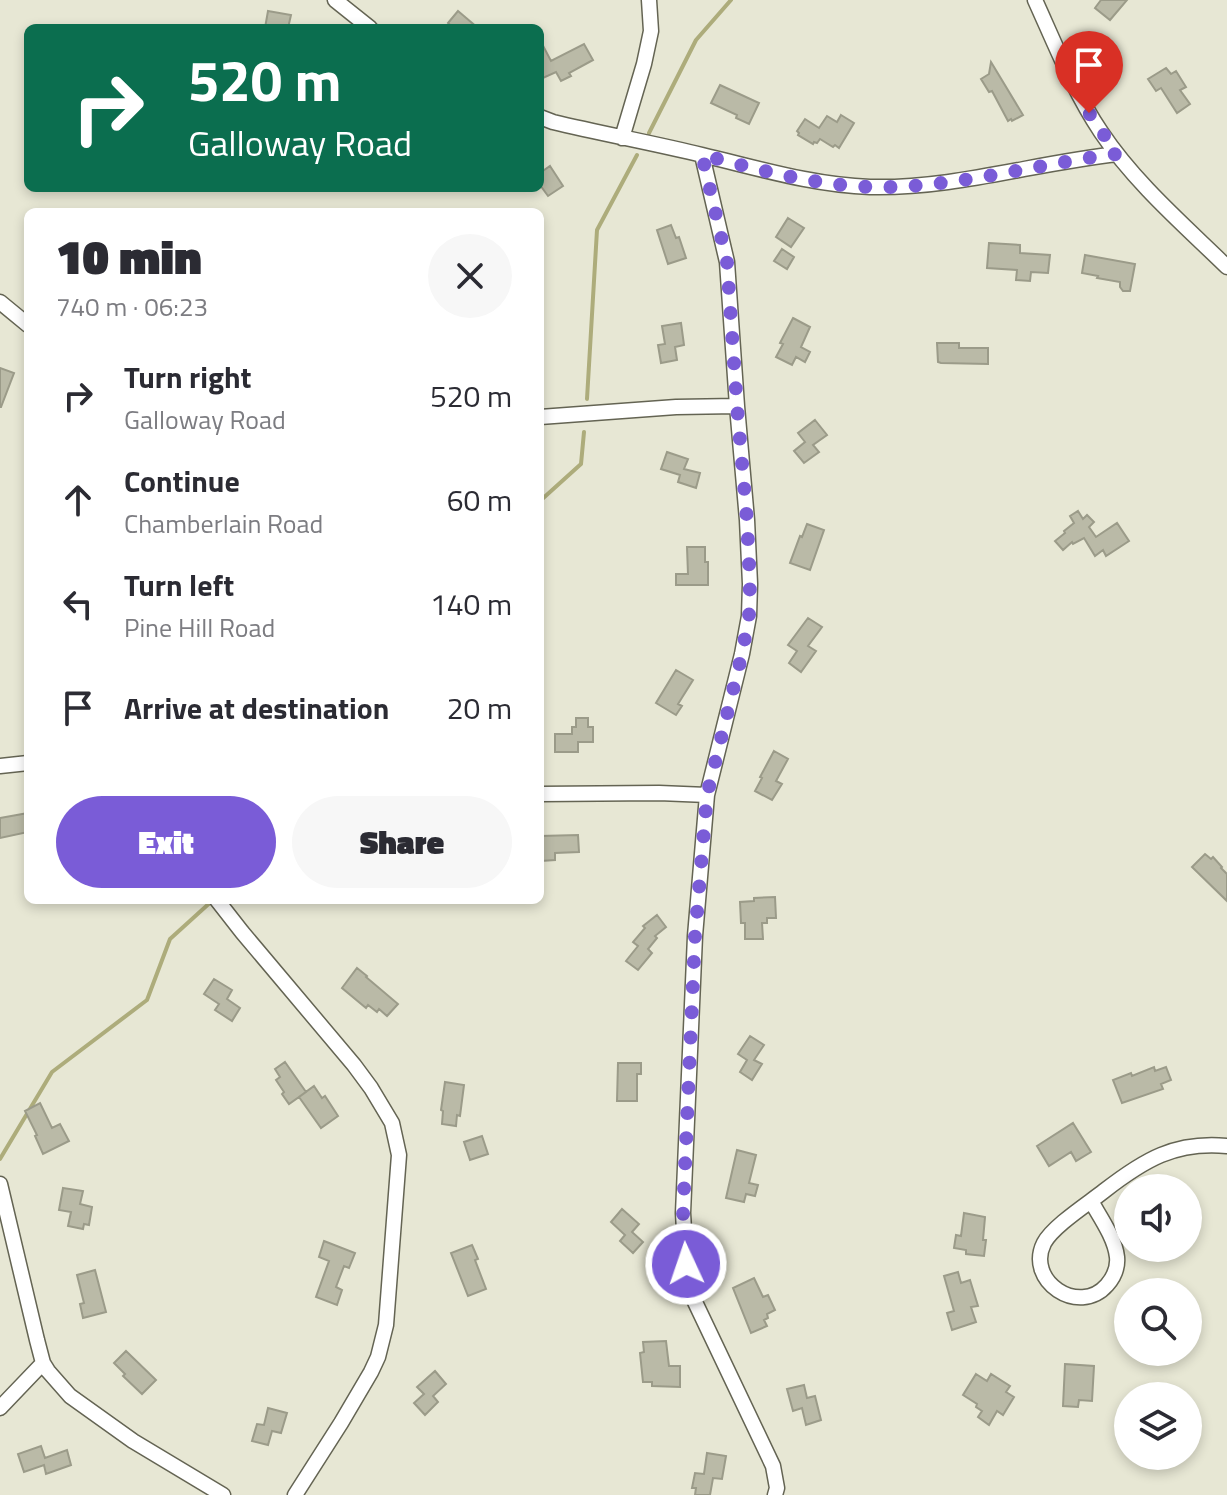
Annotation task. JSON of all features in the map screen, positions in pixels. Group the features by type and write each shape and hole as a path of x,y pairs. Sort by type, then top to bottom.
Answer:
{"street":[{"path":"335,0 365,24"},
{"path":"622,138 651,31 649,0"},
{"path":"1035,0 1089,113 1117,154 1227,267"},
{"path":"544,119 781,175 829,184 871,187 927,185 1117,154"},
{"path":"702,155 727,262 747,520 749,616 707,795 695,936 683,1213 686,1264 695,1302 773,1466 777,1488 775,1495"},
{"path":"0,302 24,322"},
{"path":"544,417 737,406"},
{"path":"0,766 24,763"},
{"path":"544,794 707,795"},
{"path":"220,904 371,1088 392,1123 399,1155 386,1325 378,1357 295,1495"},
{"path":"1091,1201 1114,1244 1116,1268 1112,1279 1091,1296 1065,1296 1053,1289 1045,1279 1041,1266 1045,1240 1053,1231 1091,1201 1132,1170 1158,1155 1188,1147 1227,1146"},
{"path":"0,1184 43,1363 57,1382 87,1409 133,1441 223,1495"},
{"path":"0,1408 43,1363"}],"building":[{"path":"1101,0 1127,0 1110,20 1095,8"},
{"path":"268,11 291,15 289,24 266,24"},
{"path":"458,11 473,24 449,24"},
{"path":"584,44 593,60 561,81 556,72 544,78 544,48 551,61"},
{"path":"991,62 1023,115 1012,121 1008,121 992,91 989,92 981,79 989,74"},
{"path":"1166,68 1171,74 1176,71 1186,87 1180,90 1190,104 1177,113 1161,88 1156,91 1148,79"},
{"path":"720,85 759,103 749,124 711,103"},
{"path":"841,115 854,123 839,148 820,139 813,144 798,135 797,131 805,119 819,128 827,116 837,122"},
{"path":"550,166 563,186 548,196 544,190 544,170"},
{"path":"788,218 804,228 791,247 776,237"},
{"path":"671,225 686,258 668,264 657,230"},
{"path":"989,243 1020,245 1020,253 1050,255 1048,273 1031,272 1030,281 1016,280 1017,270 987,268"},
{"path":"782,249 794,257 787,269 774,261"},
{"path":"1085,255 1135,264 1130,291 1123,291 1120,282 1082,273"},
{"path":"793,318 810,327 801,347 810,352 805,362 796,357 792,365 776,357"},
{"path":"681,323 684,345 675,347 677,360 661,363 658,345 665,344 662,326"},
{"path":"937,343 959,343 959,348 988,348 988,364 938,362"},
{"path":"0,368 14,373 1,407 0,407"},
{"path":"815,420 827,435 813,445 819,452 804,463 794,451 805,442 798,433"},
{"path":"667,452 688,459 684,469 700,473 696,488 678,482 680,475 661,469"},
{"path":"1078,511 1083,519 1087,515 1094,522 1089,527 1096,537 1117,523 1129,541 1106,556 1103,550 1095,556 1084,538 1072,542 1063,550 1055,541 1074,523 1070,516"},
{"path":"807,524 824,530 810,570 790,563"},
{"path":"687,547 705,547 708,585 676,585 676,574 688,574"},
{"path":"808,618 822,627 808,646 816,651 801,672 789,663 797,651 788,645"},
{"path":"676,670 693,680 678,704 682,706 676,715 656,703"},
{"path":"576,718 588,718 588,727 593,727 593,742 578,742 578,752 555,752 555,734 572,734"},
{"path":"774,751 788,759 776,781 782,784 772,800 755,791"},
{"path":"24,814 24,833 0,838 0,818"},
{"path":"578,835 579,852 555,853 555,860 544,861 544,836"},
{"path":"1205,854 1211,859 1213,857 1227,874 1227,901 1192,867"},
{"path":"775,897 776,918 767,918 767,923 762,923 763,939 745,939 740,902"},
{"path":"657,915 666,927 655,936 657,938 648,949 652,953 638,970 626,961 638,946 633,942 645,928 643,926"},
{"path":"357,968 398,1004 387,1016 379,1009 377,1012 368,1005 366,1008 342,988"},
{"path":"214,979 232,990 227,999 240,1008 232,1021 215,1010 219,1004 204,994"},
{"path":"750,1036 764,1045 754,1060 762,1064 752,1080 740,1072 747,1060 738,1054"},
{"path":"285,1062 306,1092 289,1104 276,1080 280,1077 275,1069"},
{"path":"618,1063 641,1063 641,1074 637,1074 637,1101 617,1101"},
{"path":"1154,1067 1155,1071 1166,1067 1171,1080 1161,1084 1163,1089 1122,1103 1113,1080"},
{"path":"445,1082 464,1085 456,1126 442,1124"},
{"path":"314,1086 338,1116 321,1128 299,1097"},
{"path":"40,1103 52,1128 60,1124 69,1141 43,1154 25,1111"},
{"path":"1073,1123 1091,1152 1076,1161 1071,1152 1049,1166 1037,1146"},
{"path":"482,1136 488,1154 470,1160 464,1142"},
{"path":"737,1150 756,1155 749,1183 758,1185 755,1196 746,1194 744,1202 726,1198"},
{"path":"63,1188 83,1191 80,1204 92,1207 89,1225 84,1224 83,1229 68,1226 71,1212 59,1210"},
{"path":"622,1209 639,1224 632,1232 643,1242 633,1253 620,1241 625,1235 611,1222"},
{"path":"964,1213 985,1217 984,1256 966,1254 966,1250 954,1248 956,1235 961,1236"},
{"path":"324,1241 355,1253 349,1268 344,1266 336,1287 342,1290 337,1305 316,1297 329,1261 319,1257"},
{"path":"472,1245 486,1289 468,1296 451,1253"},
{"path":"95,1270 106,1312 83,1318 80,1304 84,1303 77,1275"},
{"path":"958,1272 961,1283 970,1280 978,1306 971,1307 976,1322 952,1330 947,1313 954,1311 944,1276"},
{"path":"754,1278 763,1297 768,1295 775,1310 767,1314 768,1318 764,1320 767,1326 751,1333 733,1288"},
{"path":"666,1341 669,1366 680,1366 680,1387 652,1386 652,1382 643,1382 640,1353 644,1352 643,1342"},
{"path":"126,1351 156,1380 142,1394 114,1363"},
{"path":"1065,1364 1094,1366 1092,1401 1079,1400 1078,1407 1063,1406"},
{"path":"435,1371 446,1384 433,1396 438,1402 425,1415 414,1403 424,1394 417,1387"},
{"path":"976,1374 987,1381 991,1374 1010,1386 1006,1392 1014,1397 1003,1415 997,1411 989,1425 978,1417 982,1411 976,1407 977,1404 963,1395"},
{"path":"804,1385 807,1398 815,1396 821,1420 806,1425 802,1408 793,1411 787,1389"},
{"path":"268,1408 287,1413 281,1433 272,1431 268,1445 252,1441 257,1424 264,1425"},
{"path":"41,1446 45,1458 67,1450 71,1465 46,1474 44,1465 24,1472 18,1454"},
{"path":"707,1453 726,1456 722,1479 713,1478 710,1495 695,1495 696,1488 692,1488 695,1473 704,1474"}],"waterway":[{"path":"649,133 696,40 731,0"},
{"path":"587,399 597,230 637,155"},
{"path":"544,497 581,464 584,432"},
{"path":"0,1159 52,1072 147,1000 170,939 209,904"}],"route":[{"path":"686,1264 683,1213 695,936 707,795 742,654 749,616 750,584 727,262 702,155 829,184 871,187 927,185 1117,154 1089,113"}]}
